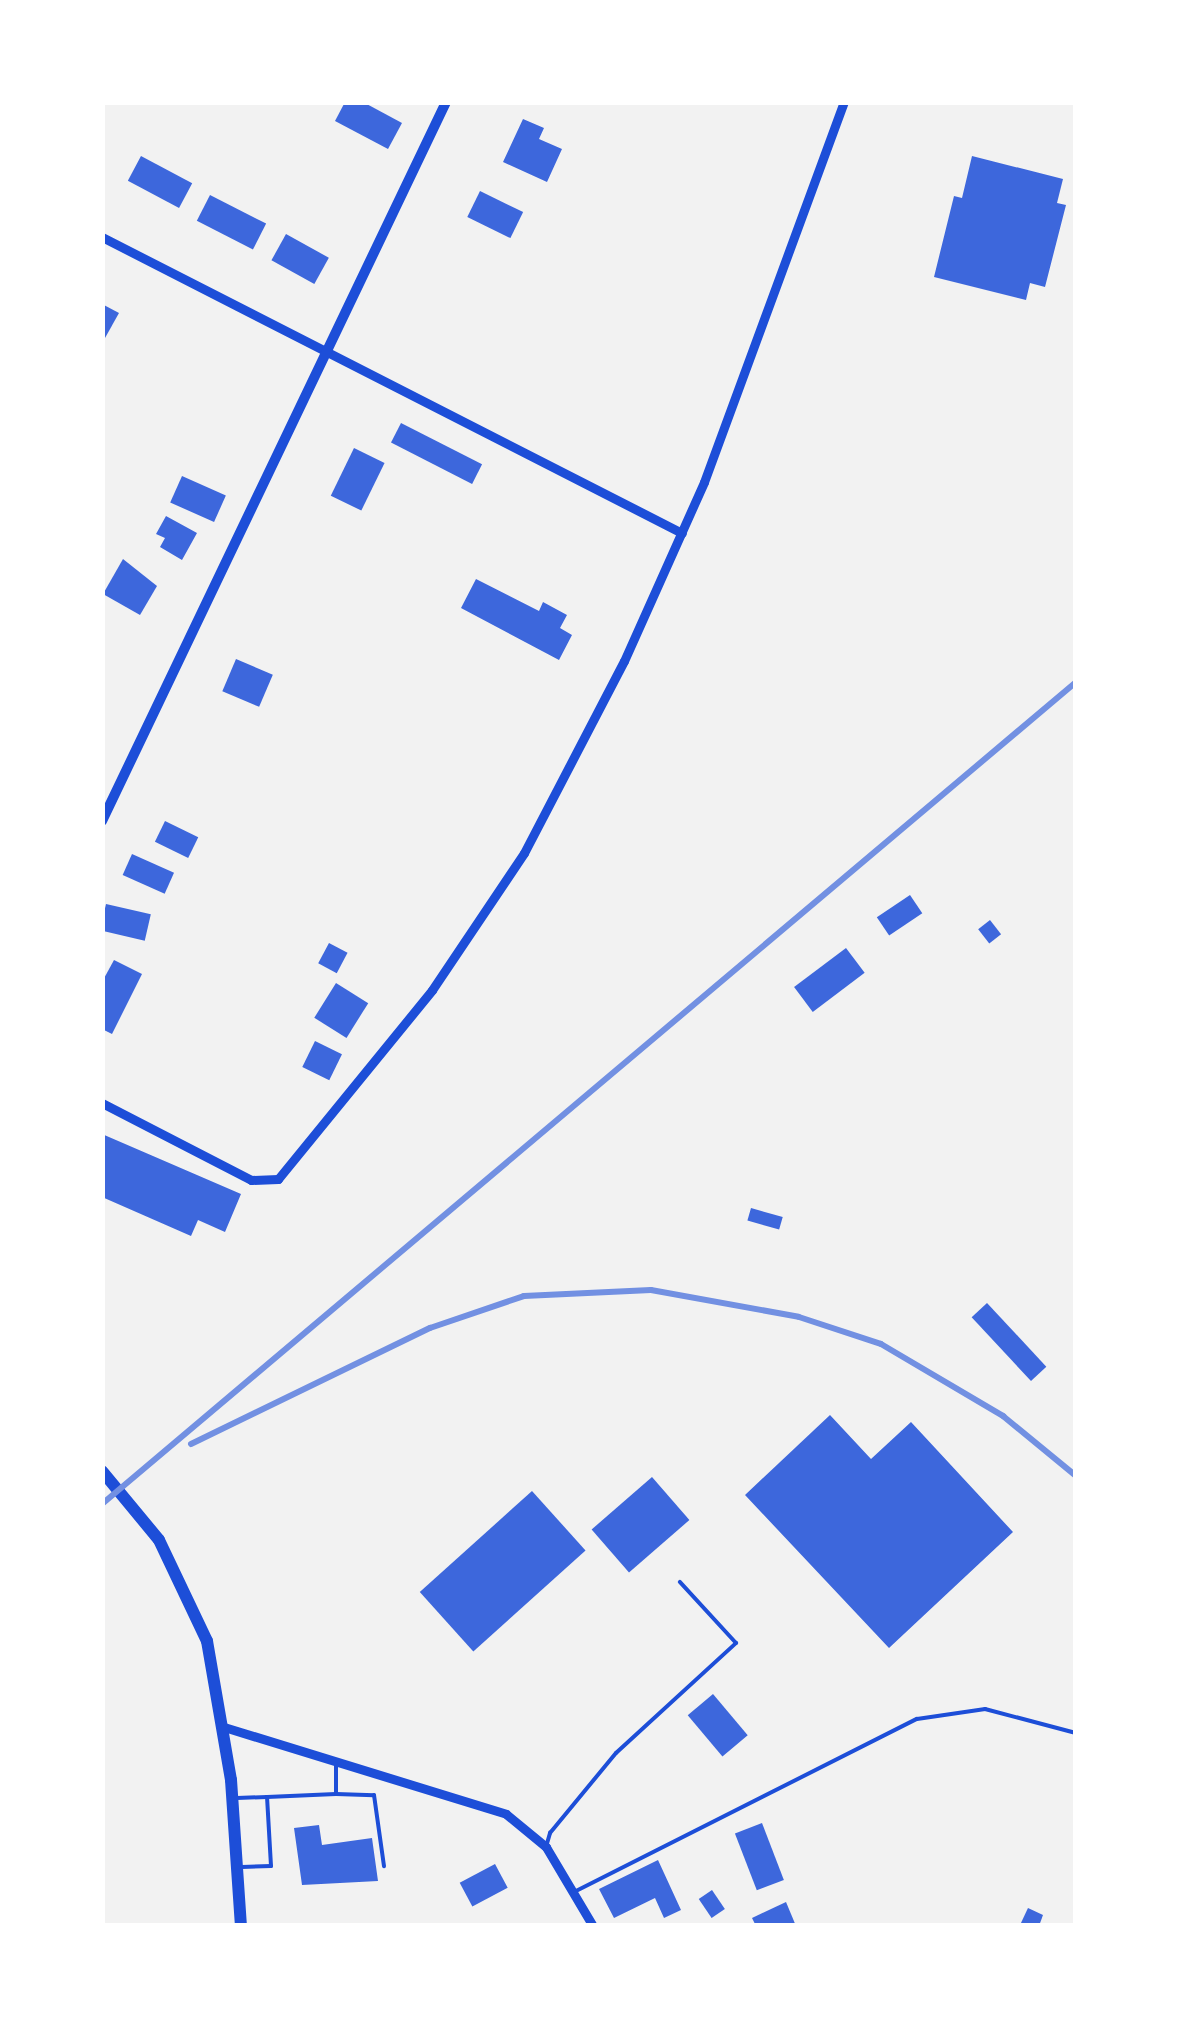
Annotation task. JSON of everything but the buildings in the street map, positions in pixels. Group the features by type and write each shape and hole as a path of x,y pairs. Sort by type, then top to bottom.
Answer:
{"main road":[{"path":"102,1470 159,1540 195,1605 224,1728 241,1926"}],"street":[{"path":"102,821 107,799 446,102"},
{"path":"102,1103 251,1180 286,1174 432,990 524,854 682,534 844,102"},
{"path":"102,236 682,534"},
{"path":"224,1728 494,1809 546,1847 574,1892 588,1924"}],"lane":[{"path":"546,1847 550,1833 616,1753 736,1644 680,1582"},
{"path":"574,1892 916,1719 985,1709 1076,1732"},
{"path":"336,1760 336,1794"},
{"path":"232,1798 374,1795 384,1866"},
{"path":"237,1867 271,1866 267,1797"}],"railway":[{"path":"102,1504 1076,682"},
{"path":"191,1444 430,1328 524,1296 651,1290 799,1317 881,1344 1003,1416 1076,1476"}]}
